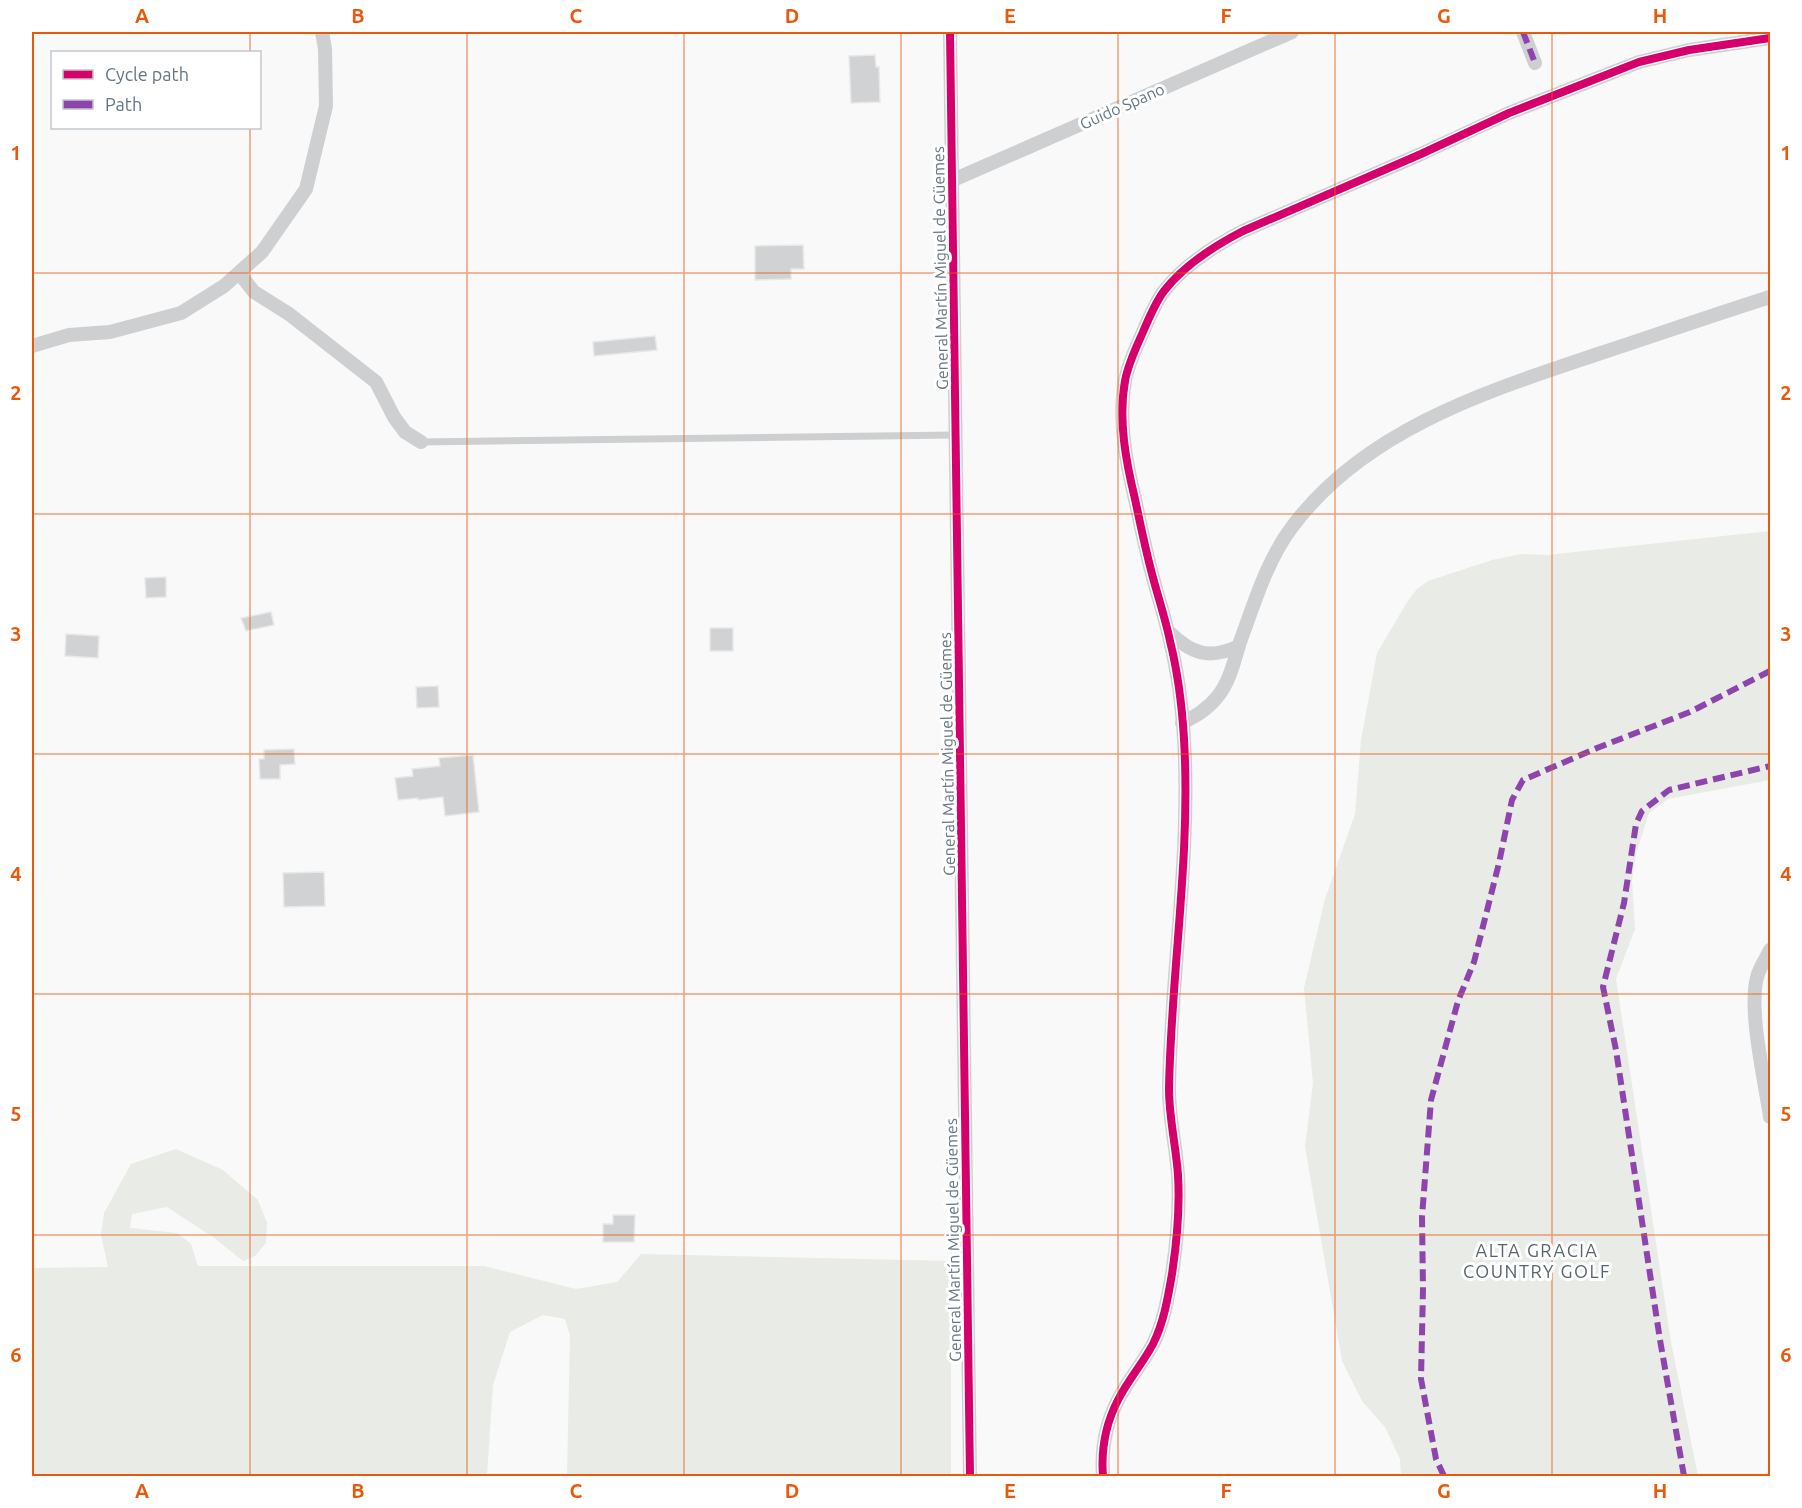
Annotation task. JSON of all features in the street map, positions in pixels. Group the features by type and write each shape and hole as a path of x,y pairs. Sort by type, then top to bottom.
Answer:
{"street":[{"path":"32,346 69,335 110,332 181,313 224,286 262,252 306,189 326,106 325,49 322,32"},
{"name":"General Martín Miguel de Güemes","path":"950,32 970,1476"},
{"name":"Guido Spano","path":"952,180 1292,32"},
{"path":"1523,32 1535,63"},
{"path":"1102,1476 1102,1450 1108,1422 1118,1400 1154,1342 1166,1309 1177,1238 1178,1175 1170,1118 1169,1092 1175,976 1185,858 1186,803 1179,691 1168,631 1150,569 1129,475 1123,432 1123,397 1127,369 1142,334 1163,292 1173,280 1216,245 1243,231 1509,113 1639,62 1689,50 1770,38"},
{"path":"239,273 254,292 289,314 376,382 394,417 405,432 421,442"},
{"path":"1182,723 1205,711 1219,695 1230,676 1257,596 1290,529 1312,501 1338,477 1392,438 1463,403 1509,384 1770,297"},
{"path":"1168,631 1181,643 1203,654 1226,652 1239,646"},
{"path":"1770,950 1758,975 1754,994 1770,1116"}],"lane":[{"path":"421,442 956,435"}],"shaded area":[{"path":"1770,531 1770,780 1668,799 1649,813 1636,854 1632,880 1635,929 1616,979 1671,1342 1698,1476 1401,1476 1400,1459 1385,1427 1362,1401 1342,1361 1305,1147 1313,1083 1304,988 1325,899 1355,814 1361,740 1377,653 1417,589 1428,581 1492,560 1521,554 1547,555"},
{"path":"176,1149 223,1170 258,1200 267,1223 266,1243 255,1256 243,1261 213,1237 167,1207 132,1214 130,1228 177,1233 191,1244 198,1266 484,1266 576,1289 617,1282 641,1254 951,1261 951,1476 567,1476 570,1335 565,1319 543,1315 510,1332 493,1385 487,1476 32,1476 32,1268 108,1267 101,1235 104,1213 131,1164"}],"building":[{"path":"875,55 876,67 879,67 880,102 851,103 849,56"},
{"path":"803,245 804,269 791,269 791,279 755,280 755,246"},
{"path":"655,336 657,350 594,356 593,342"},
{"path":"166,577 166,597 146,598 145,578"},
{"path":"271,612 274,625 246,631 241,618"},
{"path":"710,628 733,628 733,651 710,651"},
{"path":"66,634 99,636 98,658 65,656"},
{"path":"438,686 439,707 417,708 416,687"},
{"path":"294,749 295,764 280,765 280,779 260,779 259,759 264,759 264,750"},
{"path":"473,755 479,812 445,816 443,797 398,800 395,778 413,776 412,769 440,766 439,758"},
{"path":"324,872 325,906 284,907 283,873"},
{"path":"613,1215 635,1215 634,1242 603,1242 603,1224 613,1224"}],"marked path":[{"path":"1523,32 1535,63"},
{"path":"1444,1476 1436,1459 1421,1379 1422,1217 1431,1100 1458,1001 1474,962 1512,800 1523,780 1690,712 1770,671"},
{"path":"1684,1476 1660,1340 1616,1050 1603,987 1624,903 1636,824 1642,811 1669,790 1770,766"}],"cycle path":[{"path":"950,32 970,1476"},
{"path":"1103,1476 1107,1427 1122,1393 1157,1336 1167,1300 1177,1237 1178,1175 1169,1089 1185,827 1183,727 1175,665 1129,470 1122,411 1126,375 1150,316 1164,291 1181,273 1211,250 1243,231 1509,113 1639,62 1689,50 1770,38"}],"district":[{"name":"ALTA GRACIA COUNTRY GOLF","path":"1537,1261"}]}
